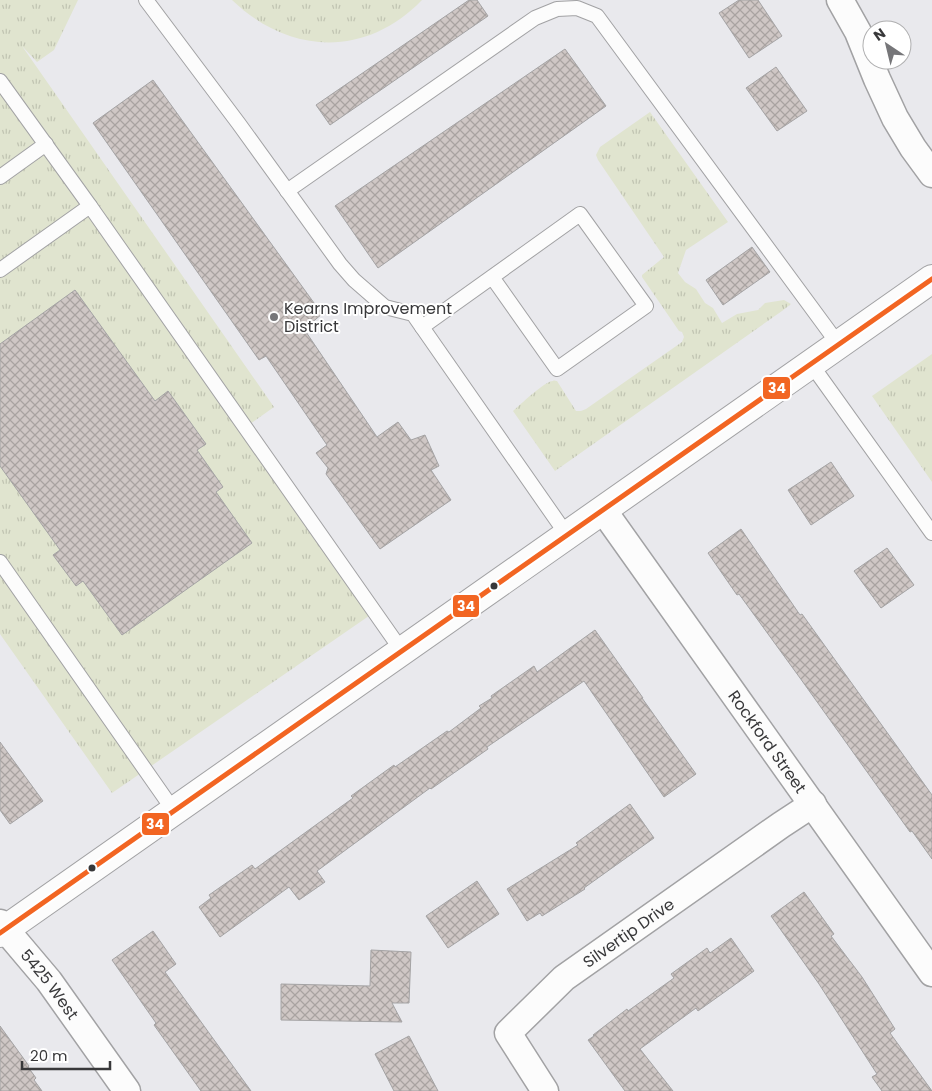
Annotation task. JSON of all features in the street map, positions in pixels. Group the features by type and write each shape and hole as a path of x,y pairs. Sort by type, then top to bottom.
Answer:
{"main road":[{"path":"2,928 174,811 932,279"}],"street":[{"path":"840,0 858,32 877,80 895,118 913,148 932,174"},
{"name":"Rockford Street","path":"603,510 932,973"},
{"name":"Silvertip Drive","path":"545,1091 508,1033 564,978 813,804"},
{"name":"5425 West","path":"2,928 49,981 127,1091"}],"lane":[{"path":"146,0 340,264 354,280 385,307 413,314 566,535"},
{"path":"287,191 535,18 557,9 577,8 597,16 839,345"},
{"path":"0,81 90,206 402,651"},
{"path":"0,177 46,144"},
{"path":"0,270 90,206"},
{"path":"422,327 580,214 646,306 557,369 492,277"},
{"path":"810,364 932,533"},
{"path":"0,562 174,811"}],"green space":[{"path":"0,0 78,0 54,50 37,62 22,46 274,407 250,424 379,609 112,793 0,634"},
{"path":"232,0 422,0 400,19 377,32 352,40 327,42 302,39 278,31 254,18"},
{"path":"650,112 728,222 686,250 678,273 685,282 696,289 705,303 713,308 722,323 737,314 758,310 765,303 784,300 791,304 555,471 513,411 539,389 554,381 557,381 576,411 586,409 682,342 684,337 642,277 664,257 596,155 600,147"},
{"path":"932,354 932,482 872,396"}],"building":[{"path":"469,0 477,0 488,16 330,125 316,105"},
{"path":"739,0 758,0 782,36 749,58 719,13"},
{"path":"565,49 606,106 378,268 335,206"},
{"path":"776,67 807,111 777,131 746,88"},
{"name":"Kearns Improvement District","path":"153,80 322,314 304,329 377,437 398,422 411,440 425,435 439,466 431,470 451,500 380,549 326,474 328,468 316,453 327,445 266,356 259,360 93,123"},
{"path":"752,247 770,272 723,305 706,280"},
{"path":"75,290 155,401 168,391 206,444 197,450 223,487 216,492 252,543 122,635 83,581 76,586 53,555 60,550 0,466 0,344"},
{"path":"831,462 854,496 811,525 788,490"},
{"path":"741,529 800,615 802,614 932,795 932,859 912,831 910,832 708,553"},
{"path":"887,548 914,585 881,608 854,571"},
{"path":"595,630 696,774 664,797 584,681 487,747 488,749 430,788 317,871 325,882 299,900 289,887 220,937 199,907 211,898 209,895 252,865 255,869 353,798 351,796 394,765 395,767 447,731 449,732 481,708 479,706 492,698 491,696 534,666 537,672"},
{"path":"0,742 43,801 10,824 0,810"},
{"path":"630,804 654,838 585,889 542,916 540,913 527,921 507,889 578,845 576,843"},
{"path":"477,881 499,914 448,948 426,916"},
{"path":"804,892 834,934 831,936 862,977 895,1029 890,1033 932,1091 882,1091 872,1077 877,1074 819,984 771,916"},
{"path":"153,931 176,964 165,972 251,1091 201,1091 154,1025 156,1023 112,960"},
{"path":"731,938 754,971 698,1011 696,1008 640,1049 673,1091 625,1091 588,1040 627,1009 628,1011 674,978 671,974 707,948 710,953"},
{"path":"371,950 411,952 409,1003 392,1003 402,1022 281,1020 281,984 370,986"},
{"path":"0,1026 29,1066 36,1078 34,1080 42,1091 0,1091"},
{"path":"409,1036 438,1091 394,1091 375,1054"}],"transit line":[{"name":"34","path":"0,933 932,279"}],"place":[{"name":"Kearns Improvement District","path":"274,317"}]}
